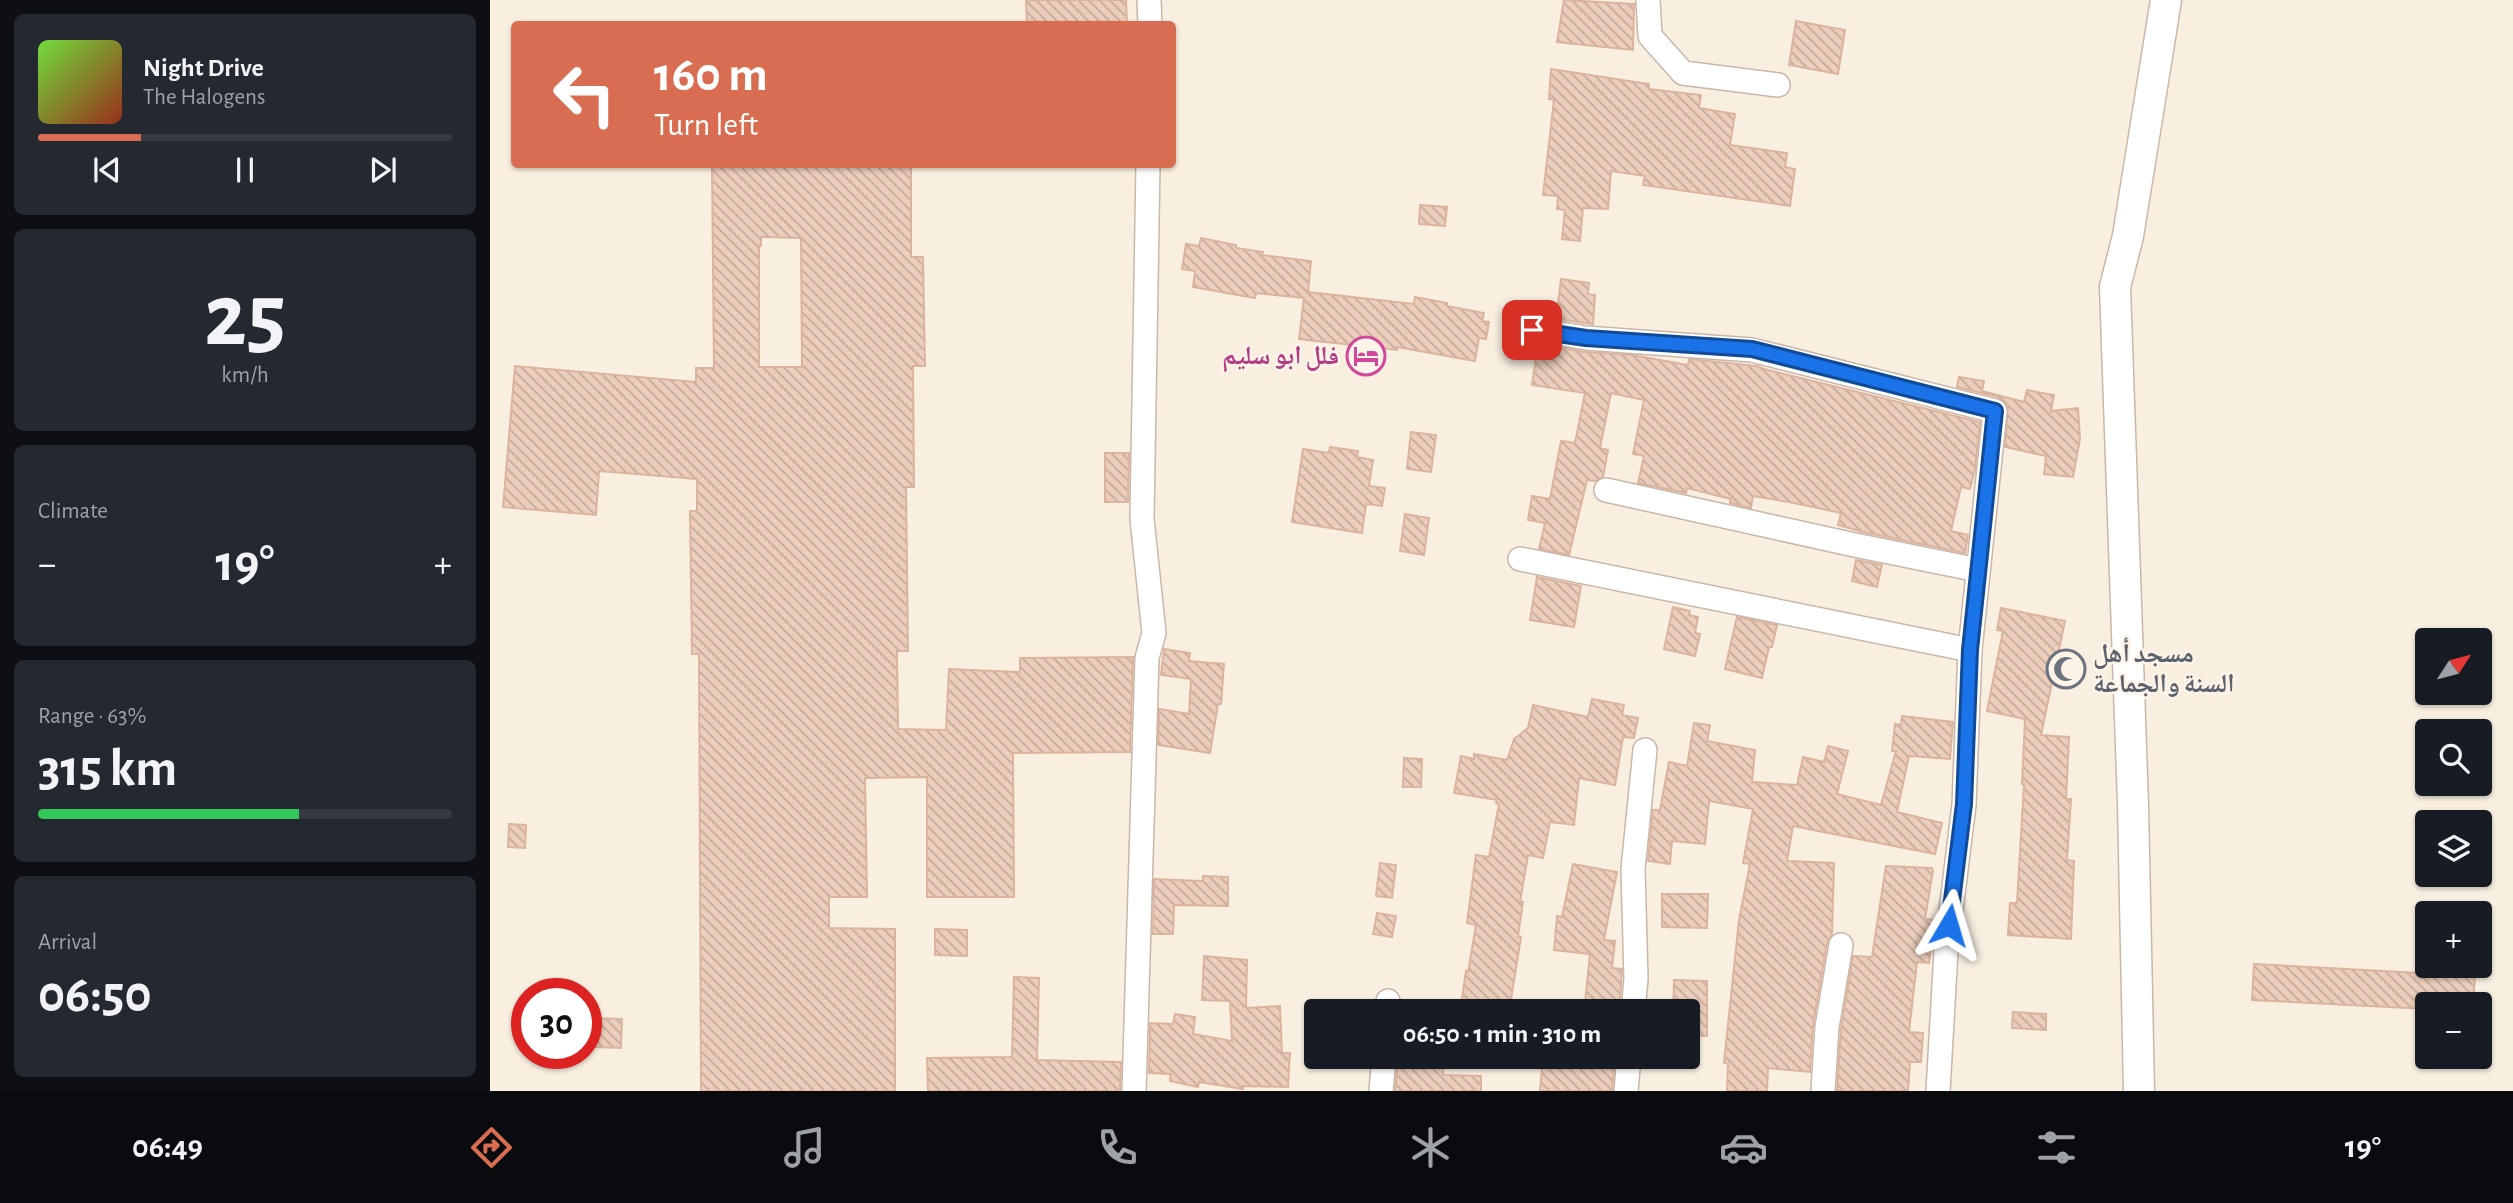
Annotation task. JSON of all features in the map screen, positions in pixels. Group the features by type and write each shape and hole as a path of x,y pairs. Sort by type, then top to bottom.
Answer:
{"street":[{"path":"1149,0 1150,21"},
{"path":"1648,0 1650,36 1683,73 1778,85"},
{"path":"2139,1091 2133,805 2115,287 2128,236 2166,0"},
{"path":"1134,1091 1147,657 1154,633 1142,519 1149,168"},
{"path":"1532,330 1586,338 1752,349 1995,411 1970,650 1964,804 1946,951 1938,1091"},
{"path":"1606,490 1978,570"},
{"path":"1520,559 1970,650"},
{"path":"1634,999 1633,869 1645,750"},
{"path":"1823,1091 1827,1027 1841,945"},
{"path":"1381,1091 1383,1069"},
{"path":"1626,1091 1628,1069"}],"building":[{"path":"1026,0 1126,0 1127,21 1027,21"},
{"path":"1564,0 1634,4 1633,50 1557,42"},
{"path":"1796,21 1845,30 1838,74 1789,65"},
{"path":"1551,69 1649,84 1649,89 1701,95 1699,108 1735,114 1730,145 1787,153 1785,167 1795,169 1790,206 1643,185 1645,176 1611,171 1608,209 1583,208 1580,241 1562,239 1565,210 1557,209 1558,196 1543,195 1554,100 1549,99"},
{"path":"712,168 911,168 911,257 923,257 925,366 913,366 914,487 906,487 908,651 897,651 898,729 946,730 949,669 1020,672 1020,658 1133,657 1130,752 1013,753 1014,897 927,897 927,777 865,778 867,897 829,897 829,928 895,929 895,1091 701,1091 699,654 692,654 690,511 697,511 697,479 599,471 596,515 503,507 515,366 696,382 696,368 714,368","holes":["761,237 801,238 802,367 759,367"]},
{"path":"1420,205 1447,207 1445,226 1419,224"},
{"path":"1201,238 1263,252 1262,255 1311,261 1308,292 1414,304 1415,297 1484,313 1482,321 1489,322 1486,339 1479,338 1475,361 1397,347 1397,350 1299,339 1304,298 1256,293 1255,298 1193,287 1195,271 1182,269 1186,244 1199,246"},
{"path":"1561,279 1589,283 1588,294 1595,295 1593,324 1545,317 1546,309 1557,311"},
{"path":"1538,344 1585,352 1632,355 1688,365 1689,359 1757,366 1980,422 1970,489 1961,487 1951,531 1968,535 1965,553 1838,525 1841,513 1753,496 1751,508 1730,503 1731,499 1687,488 1686,493 1638,483 1644,456 1633,454 1644,400 1611,393 1600,448 1608,450 1603,477 1595,481 1587,480 1569,555 1539,549 1545,523 1528,520 1532,496 1550,499 1561,441 1575,443 1585,393 1532,385"},
{"path":"1959,377 1984,381 1982,391 2024,402 2027,390 2054,395 2051,411 2078,408 2080,439 2073,477 2044,474 2046,456 2005,447 2008,405 1998,397 1957,387"},
{"path":"1411,432 1436,435 1431,472 1407,469"},
{"path":"1330,447 1358,451 1357,457 1373,460 1369,486 1385,488 1382,506 1366,504 1362,533 1292,522 1303,449 1329,453"},
{"path":"1105,453 1129,453 1128,502 1105,502"},
{"path":"1405,514 1429,518 1424,555 1400,551"},
{"path":"1856,560 1882,565 1877,587 1852,581"},
{"path":"1537,577 1581,586 1574,627 1530,620"},
{"path":"1673,607 1690,611 1689,615 1698,617 1695,633 1700,634 1695,656 1664,649"},
{"path":"2001,608 2065,621 2041,735 2069,737 2066,799 2071,799 2067,860 2074,861 2071,939 2008,935 2010,903 2017,903 2025,719 1987,711 2003,631 1997,630"},
{"path":"1737,617 1777,625 1762,678 1725,669"},
{"path":"1164,649 1190,653 1189,661 1224,664 1221,704 1218,704 1210,753 1158,745 1159,709 1189,714 1191,679 1161,675"},
{"path":"1592,699 1624,705 1622,715 1638,718 1634,738 1623,737 1615,785 1579,778 1574,825 1550,822 1543,858 1528,855 1520,902 1523,902 1518,936 1521,937 1511,999 1462,999 1476,925 1467,923 1476,855 1489,857 1499,804 1496,803 1497,800 1454,793 1461,756 1474,759 1474,754 1507,760 1514,739 1528,728 1533,705 1588,717"},
{"path":"1902,716 1953,722 1950,759 1909,756 1897,812 1942,823 1935,854 1793,826 1787,861 1834,863 1832,935 1827,943 1813,1025 1810,1072 1768,1068 1767,1091 1727,1091 1728,1064 1724,1063 1739,920 1750,864 1743,863 1753,809 1709,801 1705,844 1672,841 1670,864 1648,861 1653,810 1660,810 1669,762 1687,766 1694,723 1710,725 1707,741 1755,750 1752,782 1797,785 1803,757 1824,762 1828,746 1848,751 1837,794 1881,805 1896,751 1892,751 1895,724 1901,725"},
{"path":"1404,758 1422,759 1421,787 1403,787"},
{"path":"509,824 526,825 525,848 508,847"},
{"path":"1380,863 1396,865 1392,898 1376,896"},
{"path":"1573,864 1617,872 1604,940 1615,941 1612,968 1622,969 1620,999 1585,999 1590,954 1554,950 1557,916 1562,917"},
{"path":"1886,866 1933,870 1925,919 1934,920 1929,963 1917,962 1909,1032 1923,1033 1921,1062 1910,1062 1908,1091 1837,1091 1841,1029 1853,956 1872,957"},
{"path":"1203,876 1228,877 1228,906 1174,905 1173,934 1153,934 1154,879 1203,881"},
{"path":"1662,894 1708,894 1707,928 1662,927"},
{"path":"1377,913 1396,916 1392,937 1373,934"},
{"path":"935,929 967,930 967,956 935,955"},
{"path":"1204,956 1247,960 1246,1008 1280,1006 1282,1053 1290,1053 1288,1087 1243,1086 1243,1089 1199,1082 1198,1087 1170,1081 1171,1074 1149,1073 1150,1023 1173,1024 1175,1014 1195,1017 1193,1034 1232,1041 1230,1001 1202,1000"},
{"path":"2254,964 2415,973 2415,978 2475,978 2474,992 2415,992 2415,1008 2252,1000"},
{"path":"1014,977 1039,978 1037,1060 1121,1062 1120,1091 928,1091 927,1058 1012,1057"},
{"path":"1674,980 1707,981 1707,1036 1700,1036 1700,999 1673,999"},
{"path":"2013,1012 2046,1014 2046,1030 2012,1028"},
{"path":"602,1018 622,1019 621,1048 602,1047"},
{"path":"1397,1069 1443,1069 1443,1075 1481,1076 1481,1091 1395,1091"},
{"path":"1542,1069 1614,1069 1612,1091 1540,1091"}],"place":[{"name":"فلل ابو سليم","path":"1366,356"},
{"name":"مسجد أهل السنة والجماعة","path":"2066,669"}],"route":[{"path":"1532,330 1586,338 1752,349 1995,411 1970,650 1964,804 1949,925"}]}
